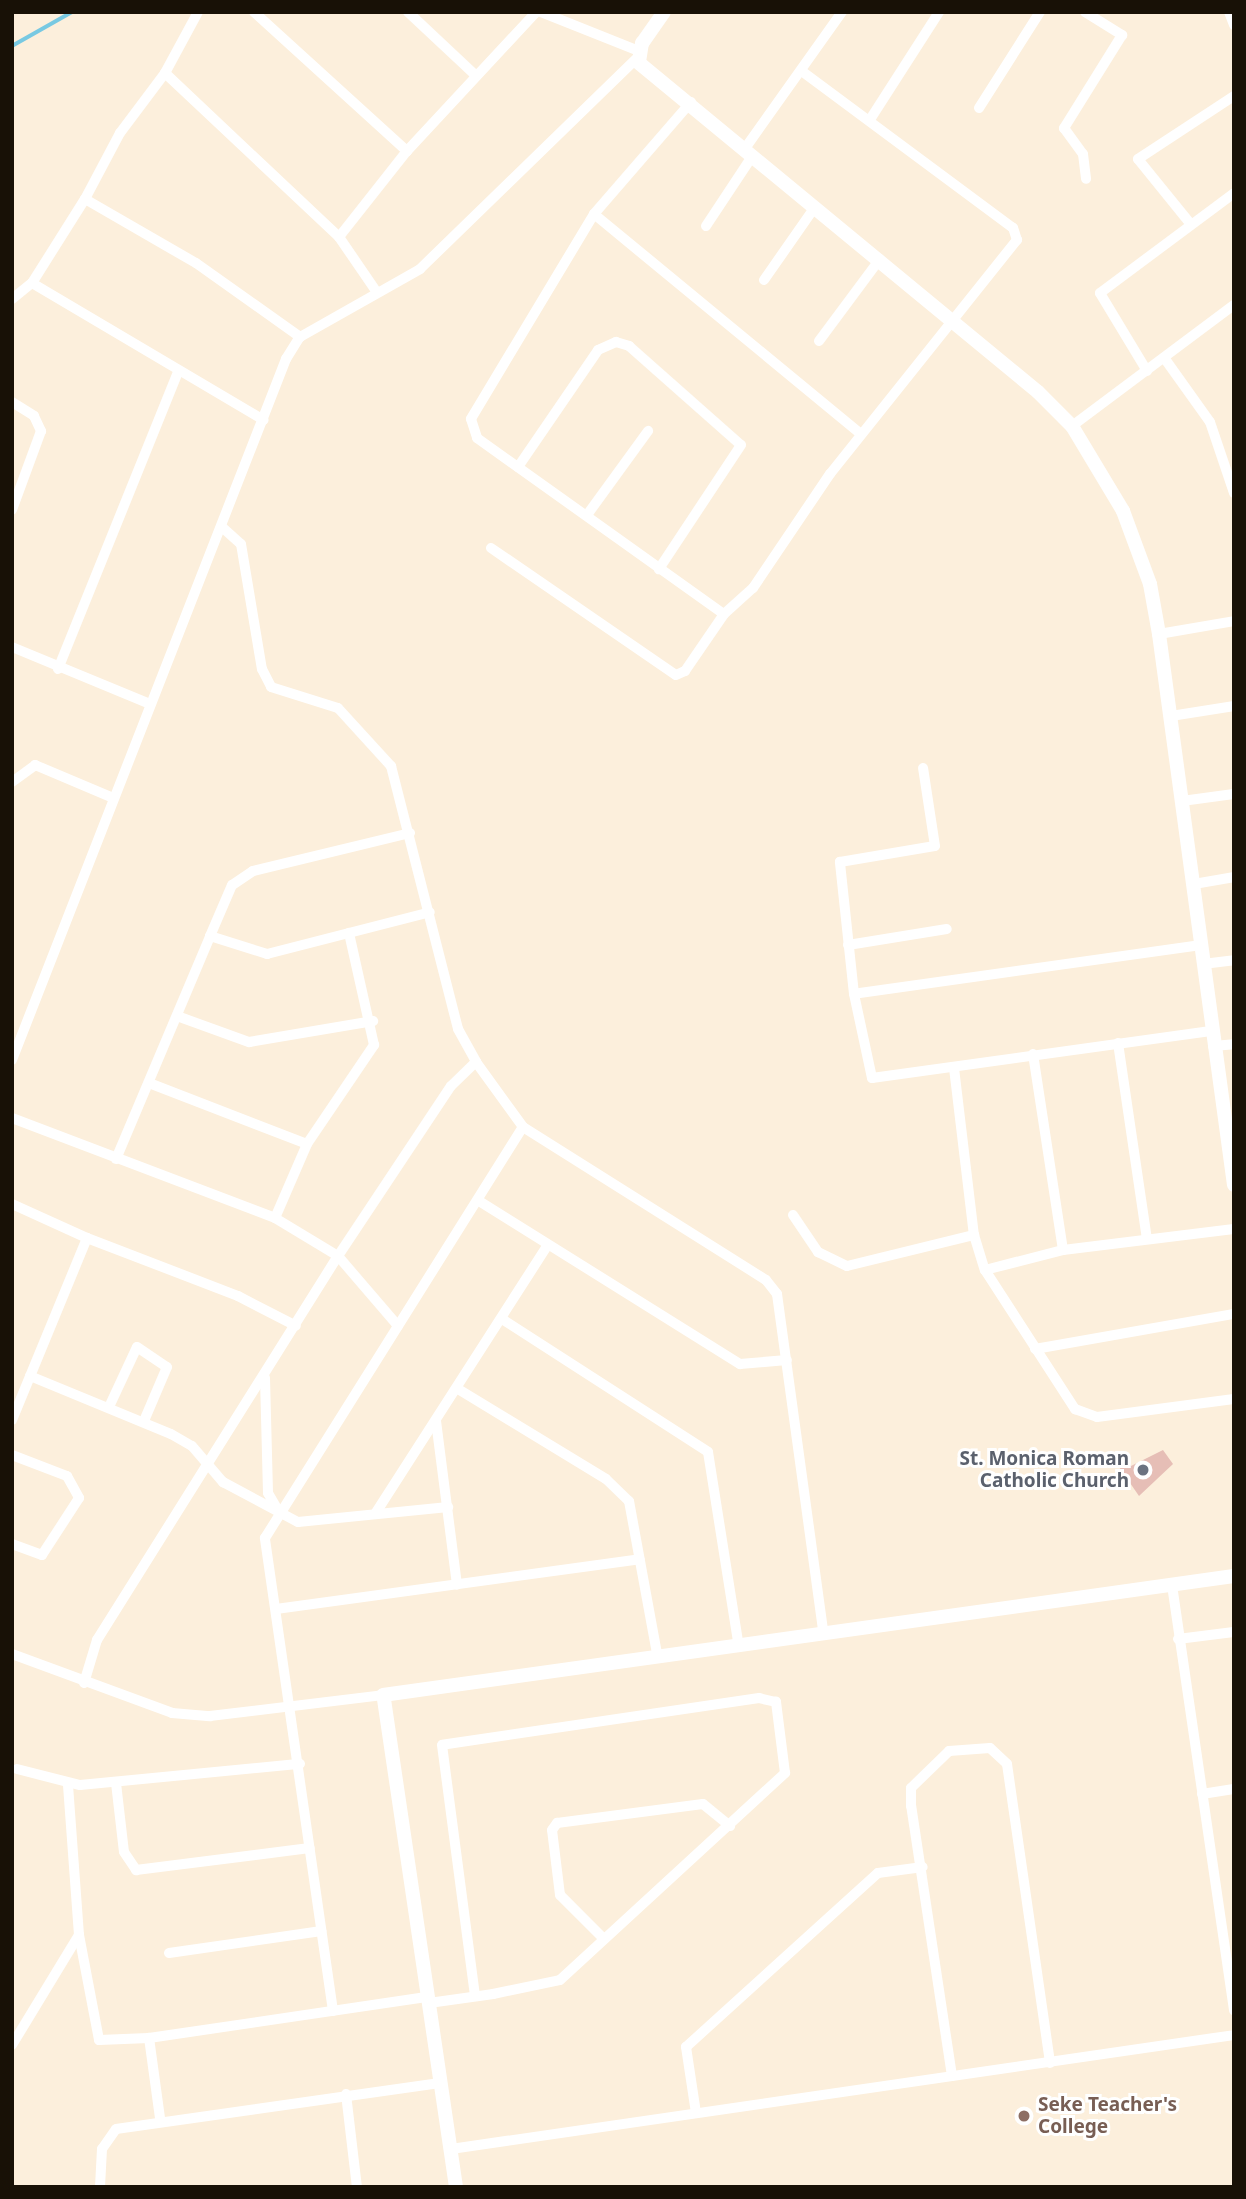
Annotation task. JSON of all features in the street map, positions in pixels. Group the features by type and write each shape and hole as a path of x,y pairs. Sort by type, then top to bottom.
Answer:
{"street":[{"path":"12,299 32,283 85,199 120,133 165,73 198,12"},
{"path":"254,12 407,151"},
{"path":"408,12 475,75"},
{"path":"339,237 407,151 475,75 539,12 638,54 656,81 691,102 956,322 1072,426 1139,546 1159,634 1194,884 1213,1046 1230,1129 1234,1185"},
{"path":"12,1060 148,703 223,528 264,420 300,337 429,261 638,54 664,12"},
{"path":"706,226 749,151 804,73 842,12"},
{"path":"871,118 939,12"},
{"path":"979,108 1040,12"},
{"path":"1085,12 1122,35 1064,128 1083,154 1086,179"},
{"path":"1229,12 1234,25"},
{"path":"165,73 339,237 376,291"},
{"path":"491,548 676,675 685,671 724,614 753,588 860,434 956,322 1017,236 871,118 804,73"},
{"path":"1189,222 1138,159 1234,96"},
{"path":"691,102 594,214 473,407 477,438 724,614"},
{"path":"1147,370 1098,296 1189,222 1234,193"},
{"path":"85,199 196,263 300,337"},
{"path":"764,280 815,206"},
{"path":"594,214 860,434"},
{"path":"819,341 880,259"},
{"path":"32,283 177,374 264,420"},
{"path":"1072,426 1233,306"},
{"path":"518,467 598,351 616,342 629,346 741,445 659,569"},
{"path":"1165,359 1210,422 1234,493"},
{"path":"58,669 177,374"},
{"path":"12,402 34,416 41,430 12,510"},
{"path":"587,516 648,431"},
{"path":"223,528 241,544 262,669 271,687 319,698 366,732 391,766 458,1029 476,1062 523,1127 766,1280 777,1294 823,1631"},
{"path":"1159,634 1234,621"},
{"path":"12,647 58,669 148,703"},
{"path":"1171,716 1234,706"},
{"path":"12,782 35,765 111,797"},
{"path":"923,768 935,846 840,862 854,993 872,1078 1211,1031"},
{"path":"1182,801 1234,794"},
{"path":"116,1159 232,885 253,871 410,833"},
{"path":"1194,884 1234,877"},
{"path":"210,936 267,954 430,912"},
{"path":"848,945 947,929"},
{"path":"275,1218 307,1144 374,1045 373,1021 349,933"},
{"path":"854,993 1200,945"},
{"path":"1203,964 1234,960"},
{"path":"177,1016 249,1042 373,1021"},
{"path":"1118,1043 1147,1239"},
{"path":"1213,1046 1234,1044"},
{"path":"1033,1054 1063,1250"},
{"path":"84,1683 97,1640 265,1377 338,1256 451,1087 476,1062"},
{"path":"954,1068 974,1235 985,1270 1035,1349 1086,1417 1234,1399"},
{"path":"149,1083 307,1144"},
{"path":"12,1118 275,1218 338,1256 398,1326"},
{"path":"333,2011 300,1764 265,1538 523,1127"},
{"path":"478,1201 740,1364 787,1360"},
{"path":"12,1204 88,1238 238,1296 296,1326"},
{"path":"793,1215 818,1252 847,1266 974,1235"},
{"path":"985,1270 1063,1250 1234,1229"},
{"path":"12,1420 88,1238"},
{"path":"375,1514 548,1246"},
{"path":"1035,1349 1234,1314"},
{"path":"502,1319 708,1452 738,1641"},
{"path":"109,1407 137,1347 167,1367 144,1421"},
{"path":"30,1376 144,1421 192,1446 250,1501 298,1522 448,1507"},
{"path":"265,1377 268,1493 279,1512"},
{"path":"458,1389 607,1479 629,1501 657,1654"},
{"path":"436,1421 457,1585"},
{"path":"12,1455 67,1476 79,1498 42,1555 12,1544"},
{"path":"276,1609 640,1559"},
{"path":"12,1654 84,1683 172,1713 210,1716 291,1704 383,1696 738,1641 1234,1577"},
{"path":"1172,1585 1234,2011"},
{"path":"1178,1639 1234,1632"},
{"path":"383,1696 456,2187"},
{"path":"68,1784 79,1935 99,2040 149,2038 333,2011 475,1996 560,1980 785,1773 776,1702 759,1698 442,1745 475,1996"},
{"path":"952,2076 911,1788 949,1751 1002,1752 1050,2063"},
{"path":"14,1770 68,1784 116,1783 300,1764"},
{"path":"116,1783 124,1852 136,1870 310,1847"},
{"path":"1202,1794 1234,1789"},
{"path":"604,1939 560,1895 552,1830 557,1823 703,1804 730,1826"},
{"path":"696,2113 686,2047 878,1873 923,1867"},
{"path":"169,1953 321,1931"},
{"path":"12,2045 79,1935"},
{"path":"451,2149 1234,2035"},
{"path":"149,2038 160,2118"},
{"path":"100,2187 107,2136 160,2118 440,2083"},
{"path":"346,2094 357,2187"}],"building":[{"name":"St. Monica Roman Catholic Church","path":"1163,1450 1173,1464 1139,1496 1117,1464 1125,1458 1131,1466"}],"waterway":[{"path":"12,46 72,12"}],"place":[{"name":"St. Monica Roman Catholic Church","path":"1143,1470"},
{"name":"Seke Teacher's College","path":"1024,2116"}]}
